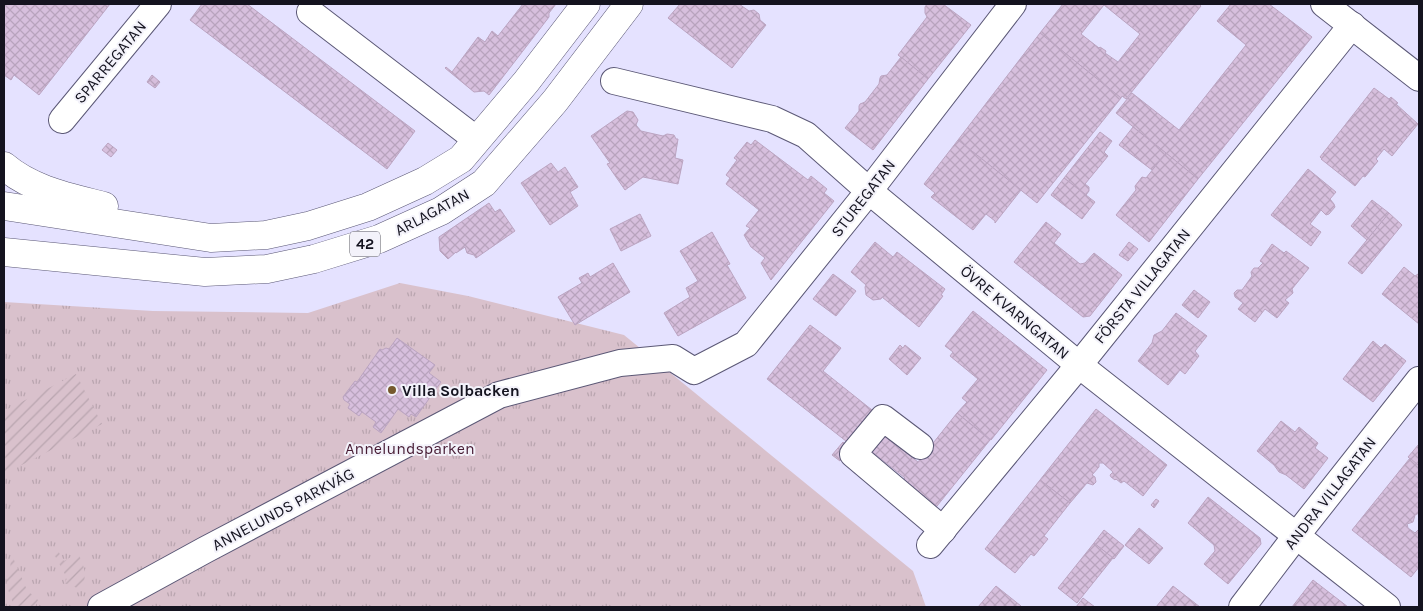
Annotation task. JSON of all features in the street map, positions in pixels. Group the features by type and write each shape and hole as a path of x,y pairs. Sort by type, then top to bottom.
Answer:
{"main road":[{"name":"ARLAGATAN","path":"4,206 211,238 266,235 308,226 368,207 425,182 461,159 526,82 586,4"},
{"name":"ARLAGATAN","path":"4,252 205,272 267,269 314,259 379,239 441,211 484,183 555,101 629,4"},
{"path":"4,166 19,178 42,189 126,212 168,232"}],"street":[{"name":"SPARREGATAN","path":"62,120 158,4"},
{"name":"STUREGATAN","path":"694,371 746,344 869,191 1013,4"},
{"path":"1324,4 1419,78"},
{"path":"310,12 478,140"},
{"name":"FÖRSTA VILLAGATAN","path":"920,446 883,418 853,454 936,537 1079,365 1352,25"},
{"name":"ÖVRE KVARNGATAN","path":"614,81 772,119 806,135 869,191 1079,365 1387,607"},
{"name":"ANNELUNDS PARKVÄG","path":"102,607 205,550 499,395 620,364 673,358 694,371"},
{"name":"ANDRA VILLAGATAN","path":"1242,607 1419,380"}],"green space":[{"name":"Annelundsparken","path":"400,283 468,296 624,335 913,571 926,607 4,607 4,302 153,311 308,313"},
{"path":"76,374 102,424 4,474 4,411"},
{"path":"58,551 64,561 78,553 84,571 82,590 65,583 67,578 55,556 45,561 44,558"},
{"path":"11,553 27,590 38,600 35,607 14,606 7,587 6,575 10,575"}],"building":[{"path":"4,4 110,4 39,95 14,75 11,80 4,75"},
{"path":"202,4 247,4 415,131 387,169 190,20"},
{"path":"523,4 556,4 549,13 549,17 489,95 484,91 474,92 445,68 452,72 478,37 485,42 492,31 498,36"},
{"path":"680,4 739,4 749,11 754,10 759,14 760,20 766,25 732,68 668,18"},
{"path":"927,4 943,4 971,25 928,79 898,55 927,17 925,7"},
{"path":"1063,4 1199,4 1201,6 1126,99 1122,96 1121,98 1040,33","holes":["1104,5 1140,34 1118,62 1105,53 1106,51 1081,34"]},
{"path":"1231,4 1269,4 1312,37 1198,179 1116,113 1132,93 1179,130 1246,45 1217,21"},
{"path":"1040,33 1121,98 1037,203 958,140"},
{"path":"901,57 928,79 873,150 845,128 859,111 860,104 865,102 879,84 881,76 887,75"},
{"path":"152,75 160,82 155,88 147,82"},
{"path":"1374,88 1389,99 1391,97 1418,124 1392,156 1384,149 1376,159 1378,161 1355,186 1320,157"},
{"path":"627,111 633,112 638,120 636,125 641,131 663,136 667,134 674,135 678,139 675,158 683,160 678,184 643,177 625,190 607,164 610,163 591,136"},
{"path":"1133,127 1166,153 1152,170 1119,145"},
{"path":"1100,132 1112,141 1104,152 1108,156 1085,184 1089,187 1086,195 1064,178"},
{"path":"755,140 808,180 811,176 827,189 824,193 834,201 771,280 761,263 765,258 751,247 744,235 750,228 746,226 759,210 726,184 730,178 726,175 737,160 734,158 747,142 751,145"},
{"path":"958,140 1021,190 995,223 986,214 973,230 931,197 935,193 924,184"},
{"path":"108,143 117,150 111,157 102,150"},
{"path":"1166,153 1198,179 1149,242 1116,215 1136,190 1135,186 1142,177 1146,178"},
{"path":"551,163 558,172 565,167 578,187 570,192 578,206 550,225 521,183"},
{"path":"1308,169 1336,192 1330,199 1335,207 1326,215 1321,210 1310,224 1321,232 1311,246 1271,215"},
{"path":"1064,178 1095,202 1082,219 1051,195"},
{"path":"1372,200 1389,213 1367,240 1351,226"},
{"path":"489,203 495,212 500,209 515,231 476,258 474,255 467,253 465,247 448,259 440,251 439,237"},
{"path":"1389,213 1402,225 1362,274 1348,263"},
{"path":"640,214 651,236 621,251 610,229"},
{"path":"1046,222 1061,234 1054,243 1080,264 1085,263 1094,253 1122,275 1090,316 1083,317 1014,262"},
{"path":"712,232 730,264 727,265 746,298 678,336 664,313 690,297 686,288 698,281 680,251"},
{"path":"875,242 893,257 897,252 945,289 941,295 943,296 919,327 882,297 881,299 873,300 866,295 866,285 851,272"},
{"path":"1129,242 1138,249 1128,261 1119,255"},
{"path":"1272,244 1284,253 1286,251 1309,268 1292,289 1293,293 1285,300 1289,303 1277,318 1265,309 1255,322 1238,309 1243,303 1235,297 1234,293 1237,290 1242,290 1252,276 1251,272 1254,268 1258,268 1263,263 1260,261"},
{"path":"613,263 630,292 575,325 558,297 582,283 579,278 588,273 590,277"},
{"path":"1404,267 1415,276 1418,274 1419,276 1419,324 1382,294"},
{"path":"833,274 856,291 836,316 813,299"},
{"path":"1194,290 1210,302 1198,318 1182,305"},
{"path":"973,311 1047,370 991,440 957,413 967,402 962,398 978,379 950,356 953,352 945,346"},
{"path":"1176,313 1207,336 1195,351 1199,356 1185,374 1180,370 1168,385 1138,361 1152,343 1154,335 1162,331"},
{"path":"810,325 841,348 823,371 877,414 851,445 767,379"},
{"name":"Villa Solbacken","path":"397,338 435,365 429,373 441,382 416,417 411,414 409,417 398,409 381,433 373,427 376,422 362,412 359,416 348,408 350,404 343,397 355,381 357,382 380,349 389,349"},
{"path":"1373,341 1381,348 1385,344 1406,361 1373,402 1343,379"},
{"path":"900,345 903,348 905,345 921,358 907,375 889,359"},
{"path":"1096,409 1167,465 1143,496 1124,481 1121,483 1111,477 1110,475 1113,472 1103,463 1099,463 1099,467 1092,475 1095,477 1096,482 1093,485 1087,483 1070,503 1040,480"},
{"path":"957,413 990,440 933,511 900,484 905,478 866,447 881,433 918,462"},
{"path":"1281,421 1295,432 1299,427 1318,443 1315,448 1328,458 1304,489 1279,472 1274,465 1257,451"},
{"path":"843,442 850,448 840,461 832,455"},
{"path":"1419,444 1419,466 1408,457"},
{"path":"1410,458 1419,466 1419,513 1415,515 1413,522 1407,524 1408,528 1415,533 1419,529 1419,567 1411,577 1352,530"},
{"path":"1040,480 1070,503 1044,536 1048,539 1034,556 1031,554 1015,573 985,549"},
{"path":"1208,497 1260,538 1261,544 1228,584 1204,564 1215,551 1214,545 1188,523"},
{"path":"1156,499 1159,501 1154,508 1151,505"},
{"path":"1139,528 1163,548 1149,564 1125,545"},
{"path":"1104,530 1124,546 1114,559 1094,543"},
{"path":"1094,543 1113,558 1077,603 1058,588"},
{"path":"1313,580 1348,607 1292,607"},
{"path":"996,586 1021,606 978,607"},
{"path":"1173,586 1200,607 1156,607"},
{"path":"1083,598 1095,607 1076,607"}],"place":[{"name":"Villa Solbacken","path":"392,390"}]}
